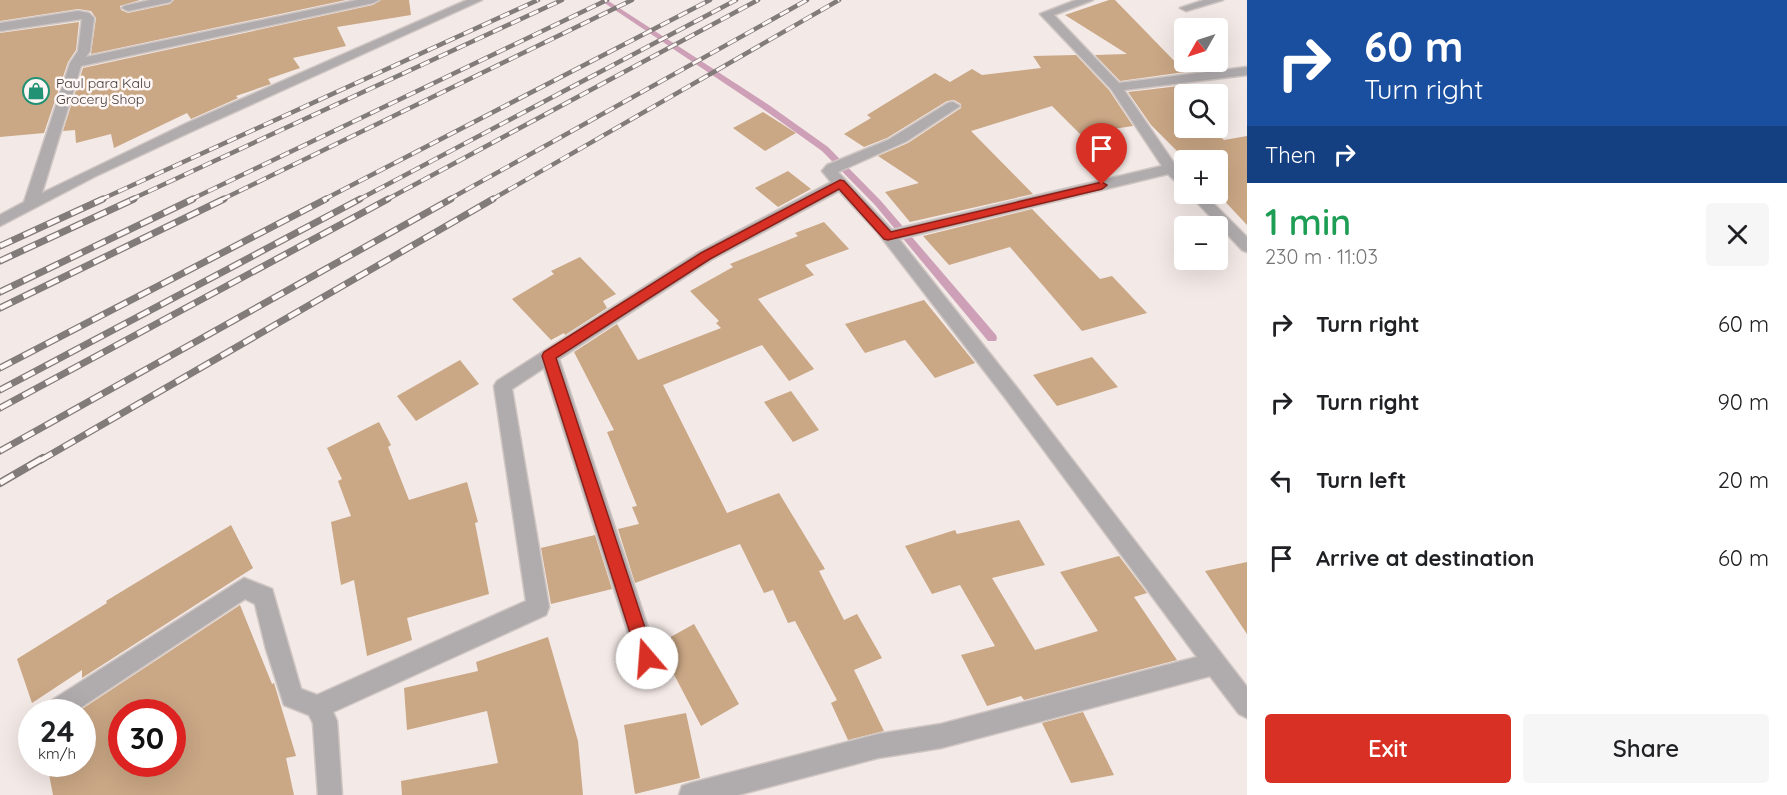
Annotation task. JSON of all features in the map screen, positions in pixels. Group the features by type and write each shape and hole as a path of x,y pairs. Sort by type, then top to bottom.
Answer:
{"street":[{"path":"78,0 78,14"},
{"path":"128,8 166,0"},
{"path":"76,63 373,0"},
{"path":"446,0 460,8"},
{"path":"0,221 92,172 476,0"},
{"path":"1087,0 1046,14 1116,87 1174,172"},
{"path":"1186,8 1217,0"},
{"path":"0,27 78,14 88,18 84,51 76,63 30,206"},
{"path":"1116,87 1247,70"},
{"path":"317,707 538,607 503,386 836,175 852,161 899,139 953,106"},
{"path":"889,236 1171,169"},
{"path":"836,175 889,236 1012,394 1213,664 1247,706"},
{"path":"1206,204 1247,246"},
{"path":"549,356 647,658"},
{"path":"74,699 244,588 264,597 292,697 317,707 325,721 330,795"},
{"path":"691,795 878,746 941,736 1213,664"}],"building":[{"path":"0,0 140,0 120,6 121,10 128,13 170,4 174,0 346,0 91,54 96,18 91,11 78,9 0,21"},
{"path":"381,0 409,0 411,15 337,27 346,46 293,58 300,68 268,79 271,84 236,96 238,98 191,119 187,113 114,148 111,134 76,143 75,130 63,131 83,68 373,5"},
{"path":"1115,0 1174,61 1174,72 1185,72 1120,81 1095,55 1127,54 1065,15"},
{"path":"79,22 76,50 68,62 44,133 0,137 0,33"},
{"path":"1076,55 1109,90 1133,126 1080,134 1052,106 971,131 1033,194 910,222 885,192 919,183 878,156 908,143 961,108 961,104 954,100 947,101 887,138 864,147 844,134 871,118 867,115 935,73 950,82 972,69 982,75 1041,68 1033,56"},
{"path":"1174,87 1174,138 1222,138 1224,140 1247,136 1247,225 1227,204 1228,150 1176,150 1151,125 1128,92"},
{"path":"763,112 796,133 765,151 733,128"},
{"path":"788,171 811,189 778,207 755,188"},
{"path":"1032,209 1100,279 1112,276 1147,313 1082,331 1010,247 949,265 923,236"},
{"path":"824,222 849,249 805,265 814,275 758,299 814,369 789,381 762,345 663,385 727,513 779,493 825,569 819,571 844,620 857,614 882,658 854,670 884,731 848,740 831,703 837,700 795,621 788,623 773,590 764,593 740,544 635,583 618,529 639,524 632,507 637,506 607,432 614,430 574,352 617,324 638,360 721,328 716,323 719,321 690,291 733,267 730,264 798,236 795,233"},
{"path":"580,257 616,294 603,301 607,308 565,335 564,333 551,340 512,299 554,274 551,271"},
{"path":"924,300 975,363 935,378 905,340 865,353 845,324"},
{"path":"1092,357 1118,387 1057,406 1033,375"},
{"path":"460,360 479,384 416,421 397,396"},
{"path":"791,391 819,430 793,442 764,402"},
{"path":"379,422 391,445 388,447 409,500 467,482 478,522 475,523 489,594 407,618 412,640 367,656 354,580 341,585 331,522 351,516 338,481 342,479 327,448"},
{"path":"1019,520 1045,565 992,578 1035,650 1098,631 1060,572 1119,556 1147,593 1134,597 1177,660 1024,700 1021,696 987,706 961,655 995,646 960,585 932,594 905,546 955,530 957,534"},
{"path":"231,525 253,568 82,678 82,670 38,699 31,699 17,659 107,603 106,601"},
{"path":"595,535 612,589 551,604 541,548"},
{"path":"1247,562 1247,634 1205,571"},
{"path":"240,605 272,684 274,683 296,756 286,758 294,795 53,795 50,777 96,777 96,700"},
{"path":"694,624 739,704 701,726 658,644"},
{"path":"548,637 578,741 583,795 402,795 401,781 498,763 487,711 407,730 404,688 478,671 476,662"},
{"path":"1083,712 1114,775 1071,783 1042,723"},
{"path":"686,713 700,778 635,794 624,725"}],"waterway":[{"path":"603,0 766,107 825,149 878,203 992,338"}],"railway":[{"path":"100,200 538,0"},
{"path":"130,200 562,0"},
{"path":"190,200 607,0"},
{"path":"221,200 632,0"},
{"path":"323,200 710,0"},
{"path":"358,200 736,0"},
{"path":"386,200 758,0"},
{"path":"448,200 807,0"},
{"path":"491,200 839,0"},
{"path":"0,246 103,199"},
{"path":"0,261 134,199"},
{"path":"0,292 193,199"},
{"path":"0,308 224,199"},
{"path":"0,368 326,199"},
{"path":"0,390 360,199"},
{"path":"0,408 388,199"},
{"path":"0,451 451,199"},
{"path":"41,460 493,199"},
{"path":"0,483 43,458"}],"place":[{"name":"Paul para Kalu Grocery Shop","path":"36,91"}],"route":[{"path":"647,658 549,356 705,256 840,184 888,236 1102,185"}]}
